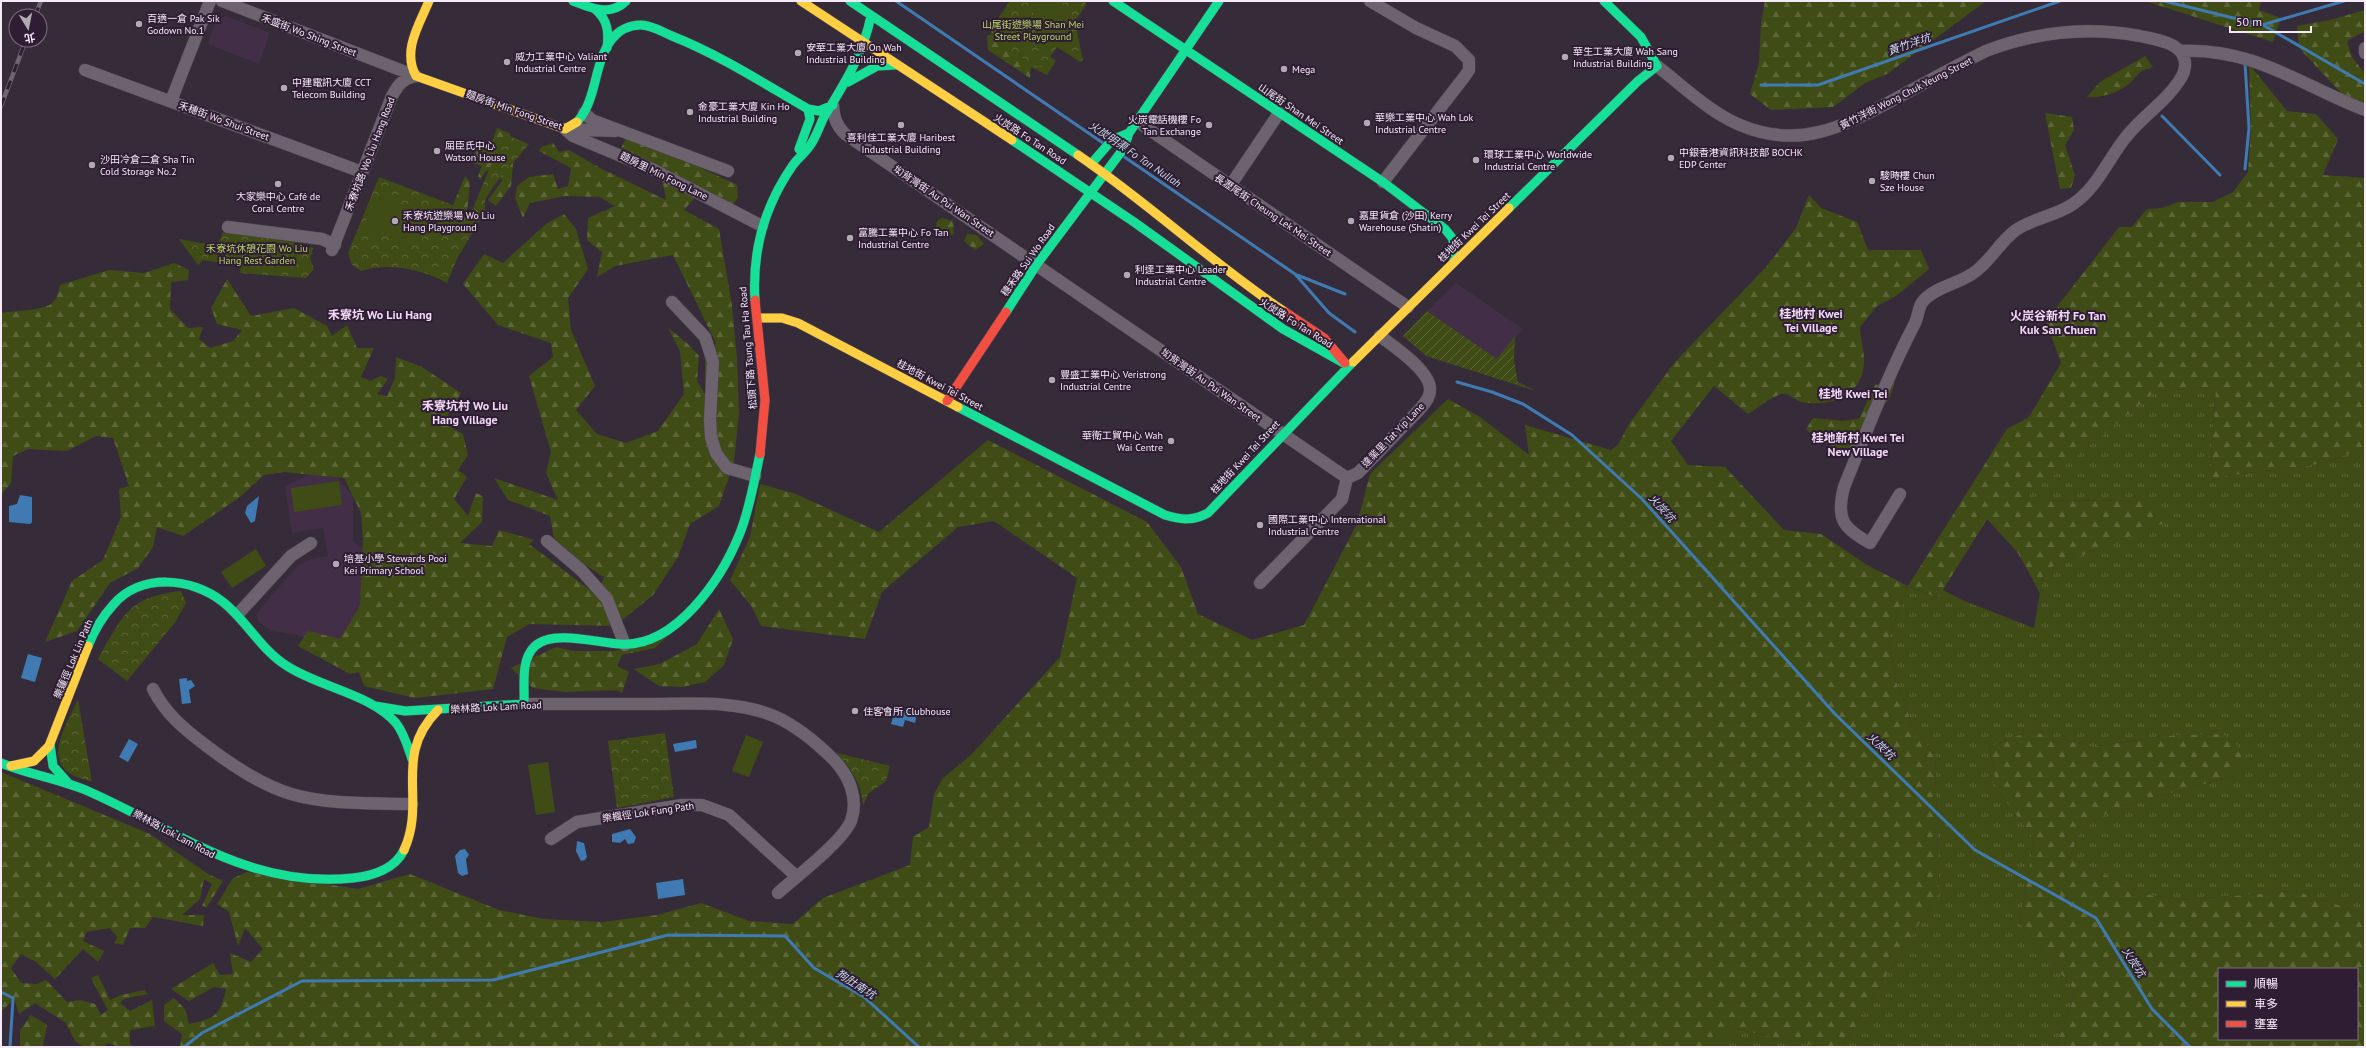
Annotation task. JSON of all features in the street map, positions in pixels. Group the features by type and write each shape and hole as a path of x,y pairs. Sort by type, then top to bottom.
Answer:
{"street":[{"path":"171,101 210,1"},
{"name":"禾盛街 Wo Shing Street","path":"222,1 397,69"},
{"path":"416,76 410,66 410,49 429,1"},
{"path":"573,1 595,9 612,10 626,1"},
{"name":"火炭路 Fo Tan Road","path":"801,1 1090,192 1182,255 1275,324 1317,353 1349,366"},
{"name":"火炭路 Fo Tan Road","path":"850,1 1104,173 1250,288 1324,338 1349,366"},
{"name":"山尾街 Shan Mei Street","path":"1113,1 1383,182 1445,229 1453,240 1455,251 1454,262"},
{"name":"穗禾路 Sui Wo Road","path":"947,401 1037,264 1114,161 1126,136 1138,122 1219,1"},
{"path":"1370,1 1416,28 1456,46 1469,60 1469,70 1465,76 1383,182"},
{"name":"黃竹洋街 Wong Chuk Yeung Street","path":"1604,1 1640,37 1656,66 1714,110 1740,125 1772,134 1804,136 1836,129 1851,123 1967,60 2006,44 2026,38 2068,32 2108,32 2160,41 2180,51"},
{"path":"595,9 604,16 608,23 608,48"},
{"name":"松頭下路 Tsung Tau Ha Road","path":"798,157 809,148 833,105 848,82 864,44 871,16"},
{"path":"639,17 650,27"},
{"path":"608,48 612,38 620,31 639,25 650,27 720,58 808,109 819,111 833,105"},
{"name":"麵房街 Min Fong Street","path":"397,69 565,128 573,126 584,113 608,48"},
{"path":"2365,48 2365,53"},
{"path":"1900,494 1870,543 1849,530 1842,518 1840,502 1844,487 1903,346 1916,323 1920,305 1931,294 1972,274 1983,265 2014,231 2074,204 2086,193 2102,174 2126,137 2173,89 2182,76 2184,58 2180,51 2216,51 2252,59 2365,110"},
{"path":"848,82 877,66 896,65"},
{"name":"桂地街 Kwei Tei Street","path":"758,318 782,318 798,323 1159,512 1182,521 1197,519 1208,513 1282,435 1408,307 1638,81 1656,66"},
{"name":"禾穗街 Wo Shui Street","path":"85,70 362,172"},
{"name":"禾寮坑路 Wo Liu Hang Road","path":"228,227 322,239 333,247 396,89 408,77 416,76"},
{"name":"㘭背灣街 Au Pui Wan Street","path":"833,105 836,122 845,134 1037,264 1282,435"},
{"name":"松頭下路 Tsung Tau Ha Road","path":"524,704 528,656 533,647 542,640 558,638 625,645 646,641 666,631 683,617 705,594 722,570 740,535 764,434 765,407 753,266 762,226 798,157 800,143 810,119 808,109"},
{"path":"584,113 592,120 728,171"},
{"path":"1230,186 1279,113"},
{"name":"長瀝尾街 Cheung Lek Mei Street","path":"1138,122 1408,307"},
{"path":"565,128 605,132 621,130"},
{"name":"麵房里 Min Fong Lane","path":"565,128 573,136 652,169 762,226"},
{"name":"穗禾路 Sui Wo Road","path":"1091,164 1112,140 1126,136"},
{"path":"672,302 705,337 713,362 710,420 711,437 716,453 727,468 755,476"},
{"name":"達業里 Tat Yip Lane","path":"1347,478 1358,473 1428,398 1430,389 1425,375 1409,359 1380,336"},
{"path":"1260,583 1342,499 1347,478 1282,435"},
{"path":"547,541 581,570 607,599 625,645"},
{"path":"238,614 291,556 311,543"},
{"name":"樂蓮徑 Lok Lin Path","path":"5,765 35,761 50,744 96,628 110,607 124,594 138,587 158,583 184,583 199,587 218,598 238,614 268,652 308,680 375,706 405,711 438,710"},
{"path":"153,689 161,705 171,717 224,760 248,774 290,794 330,801 412,804"},
{"name":"樂林路 Lok Lam Road","path":"5,765 69,784 124,808 218,857 261,872 324,879 350,879 368,875 389,866 401,855 411,836 412,760 417,738 426,722 438,710 524,704 726,704 773,715 798,729 818,744 840,768 848,779 853,793 853,806 850,821 838,839 778,893"},
{"name":"樂蓮徑 Lok Lin Path","path":"375,706 393,720 405,738 412,760"},
{"name":"樂蓮徑 Lok Lin Path","path":"50,744 53,766 69,784"},
{"name":"樂楓徑 Lok Fung Path","path":"552,839 577,822 682,805 702,805 728,815 796,876"}],"shaded area":[{"path":"226,16 270,33 259,64 208,44 216,21"},
{"path":"1456,283 1523,329 1497,359 1427,311"},
{"name":"培基小學 Stewards Pooi Kei Primary School","path":"311,474 338,478 353,496 353,541 370,553 367,597 343,652 295,634 271,631 258,621 256,614 297,566 311,559 328,556 323,528 292,533 285,486"}],"green space":[{"name":"山尾街遊樂場 Shan Mei Street Playground","path":"1010,1 1085,1 1086,5 1075,21 1083,61 1080,62 1057,47 1044,66 1036,67 993,38 990,30"},
{"path":"1031,1 1062,1 1069,40 1039,46"},
{"path":"1765,1 1986,1 1887,74 1865,83 1833,107 1771,110 1750,94 1759,63 1761,23"},
{"path":"2145,1 2261,1 2259,10 2281,18 2273,42"},
{"path":"2365,10 2365,31 2347,41 2352,57 2365,74 2365,103 2342,94 2299,48 2297,26 2330,20"},
{"path":"997,32 1043,51 1056,61 1047,75 1031,67 1030,78 988,50 987,36"},
{"path":"2145,56 2153,67 2140,73 2122,89 2102,96 2087,97 2100,82"},
{"path":"2249,64 2287,111 2316,114 2338,139 2323,175 2365,178 2365,448 2319,464 2210,478 2216,387 2156,391 2022,501 2150,500 2164,523 2044,570 2040,593 2018,553 1987,519 1938,598 1908,586 2007,429 2029,417 2061,363 2046,321 2119,227 2132,227 2147,209 2162,208 2179,202 2213,202 2233,192 2248,172 2251,130"},
{"path":"2045,113 2072,117 2074,130 2065,145 2075,175 2071,188 2060,189"},
{"path":"497,128 509,133 515,145 511,186 496,206 488,200 502,181 497,165 485,172 480,180 478,176 482,166 472,163 477,146 492,142"},
{"name":"禾寮坑遊樂場 Wo Liu Hang Playground","path":"504,134 529,144 495,184 485,200 485,211 457,259 447,283 427,274 405,268 382,267 361,271 352,265 348,253 379,177 463,209 469,218"},
{"path":"626,138 699,167 737,185 738,197 733,205 702,189 684,210 719,229 732,306 737,358 739,412 734,462 719,506 690,524 678,557 653,595 615,626 529,624 507,637 493,689 415,698 364,686 359,672 350,674 298,646 308,631 340,639 360,606 363,540 361,513 344,478 284,472 264,475 240,497 183,536 157,527 153,547 138,568 110,583 77,631 45,642 72,581 103,560 121,517 119,489 129,486 113,438 96,436 67,451 28,449 13,456 11,483 1,495 1,313 45,307 55,300 58,295 60,285 109,270 144,273 174,263 189,270 188,280 171,282 170,309 188,328 203,327 199,339 210,348 233,341 242,330 217,324 211,308 227,279 251,316 294,308 327,326 332,336 347,325 357,348 374,348 361,377 370,381 381,376 388,379 377,394 387,396 395,378 396,357 422,367 461,393 443,423 463,434 468,455 458,470 467,477 454,499 468,516 476,493 483,496 482,522 460,543 492,546 499,530 534,540 529,544 598,596 604,577 582,563 554,538 550,516 508,500 494,478 558,500 546,473 551,452 529,376 553,357 551,343 498,325 463,284 484,254 503,263 546,224 564,214 576,229 588,269 568,298 571,330 595,386 576,410 597,434 626,443 658,431 684,394 680,351 668,328 687,343 699,356 697,381 705,394 705,361 716,343 673,255 615,266 597,277 602,252 587,240 588,218 615,206 600,197 565,196 530,203 523,218 515,198 517,186 529,177 553,174 558,189 568,186 571,168 539,151 541,147 553,143 559,152 569,150 600,168 666,200 660,166 621,148"},
{"path":"465,176 470,182 467,213 451,210"},
{"path":"1809,195 1821,208 1857,222 1868,250 1921,250 1929,269 1896,296 1877,306 1860,327 1864,363 1862,375 1851,392 1833,401 1823,403 1801,402 1790,395 1782,394 1769,399 1748,414 1714,386 1671,441 1688,465 1725,467 1784,530 1821,534 1867,565 1908,586 1889,638 1896,682 1912,724 1935,756 1939,892 1842,1047 1822,1047 1735,1029 1713,1047 180,1047 182,1034 164,1021 164,1005 174,998 185,1009 189,1024 211,1017 219,1010 226,989 214,987 189,1001 171,989 213,963 220,975 233,974 230,953 251,962 263,949 245,928 238,946 229,912 217,904 233,878 247,872 358,889 410,874 499,910 544,919 602,922 657,915 701,903 749,921 793,924 823,898 910,865 913,837 929,827 934,794 943,778 971,755 1060,657 1077,578 994,521 958,527 882,592 865,639 761,626 752,607 730,580 750,537 760,484 796,494 879,532 988,440 1147,522 1181,567 1198,614 1252,640 1304,625 1357,524 1370,474 1448,399 1480,417 1529,455 1525,425 1611,450 1618,445 1629,424 1675,362 1767,266 1796,228"},
{"name":"禾寮坑遊樂場 Wo Liu Hang Playground","path":"375,196 426,214 415,246 363,228"},
{"path":"942,218 953,221 954,234 943,236 935,231 937,221"},
{"name":"禾寮坑休憩花園 Wo Liu Hang Rest Garden","path":"227,223 313,248 310,259 314,269 306,278 240,273 241,266 203,260 198,265 179,239 217,246"},
{"path":"967,234 977,235 984,244 975,250 964,241"},
{"path":"1427,311 1497,359 1515,336 1514,360 1518,382 1536,391 1426,356 1403,336"},
{"path":"1895,382 1889,399 1862,432 1851,459 1831,445 1820,442 1806,429 1813,418 1843,421 1859,419 1875,385"},
{"path":"2216,387 2210,478 2319,464 2365,448 2365,914 2295,891 2180,900 2143,894 2070,857 2080,831 2115,808 2234,776 2223,734 2162,736 2092,747 2030,731 1989,747 1997,789 2034,839 2020,923 2076,992 2056,1047 1842,1047 1939,892 1935,756 1912,724 1896,682 1889,638 1908,586 1937,598 1943,590 1962,600 2034,628 2044,570 2163,523 2149,500 2021,501 2156,391"},
{"path":"339,481 342,505 294,512 291,488"},
{"path":"256,549 266,566 232,588 221,572"},
{"path":"181,591 186,603 176,621 127,681 98,659 121,620 129,611 149,598"},
{"path":"719,609 733,639 724,665 705,682 682,687 659,686 634,669 660,664 697,644"},
{"path":"669,635 655,648 622,655 617,666 629,672 622,693 617,690 565,692 533,688 511,668 556,647 573,651 615,651"},
{"path":"78,699 92,782 71,774 63,767 59,759 59,749 64,728"},
{"path":"2030,731 2092,747 2162,736 2223,734 2247,754 2234,776 2115,808 2080,831 2070,857 2143,894 2180,900 2295,891 2365,914 2365,1047 2056,1047 2076,992 2020,923 2034,839 1997,789 1989,747"},
{"path":"665,733 674,797 617,808 608,741"},
{"path":"746,735 763,742 749,777 732,771"},
{"path":"837,753 890,766 886,781 868,794 863,806 855,777"},
{"path":"548,762 555,812 536,815 528,765"},
{"path":"1,772 150,834 208,874 223,881 207,907 202,906 212,884 204,879 200,899 182,915 204,915 203,926 153,917 145,928 130,928 123,945 115,943 117,937 110,928 86,932 83,941 104,951 98,962 83,949 55,979 36,962 21,954 11,968 21,983 37,984 46,980 67,1002 80,1000 95,1004 101,1015 108,1010 91,978 98,975 110,1000 121,995 145,990 147,994 124,999 120,1003 130,1011 152,1000 155,1026 130,1030 130,1044 133,1047 120,1047 108,1043 104,1047 84,1047 75,1041 66,1023 35,1003 19,1014 14,999 1,1012"},
{"path":"31,1015 47,1025 43,1046 20,1047 20,1030"},
{"path":"1735,1029 1822,1047 1713,1047"}],"water":[{"path":"20,495 32,497 32,522 30,524 9,522 9,506 17,504"},
{"path":"259,496 255,521 251,523 245,513 247,506"},
{"path":"28,654 42,658 35,682 21,678"},
{"path":"187,678 187,681 191,680 195,686 189,690 191,703 182,704 179,679"},
{"path":"896,707 917,713 915,723 905,720 903,727 891,724"},
{"path":"129,739 138,744 128,762 119,757"},
{"path":"696,740 697,748 675,752 673,744"},
{"path":"630,829 636,837 634,843 628,844 625,839 620,843 612,842 612,834"},
{"path":"577,841 584,843 587,857 585,860 581,861 576,851"},
{"path":"465,849 469,855 466,859 468,874 462,876 458,873 455,856 460,850"},
{"path":"683,879 685,895 658,899 656,883"}],"waterway":[{"name":"火炭明渠 Fo Tan Nullah","path":"896,1 1103,143"},
{"name":"黃竹洋坑","path":"1761,85 1818,85 2060,1"},
{"name":"黃竹洋坑","path":"2164,1 2262,25 2344,1"},
{"path":"2263,25 2365,84"},
{"path":"2245,63 2249,128 2245,169"},
{"path":"2162,116 2220,175"},
{"name":"火炭明渠 Fo Tan Nullah","path":"1123,156 1295,274 1329,313 1355,332"},
{"path":"1297,275 1345,294"},
{"name":"火炭坑","path":"1457,382 1492,392 1523,404 1572,435 1642,499 1835,714 1975,850 2096,918 2152,1009 2190,1047"},
{"name":"狗肚南坑","path":"184,1047 202,1033 302,981 493,980 668,935 785,936 814,968 864,997 919,1047"},
{"path":"1,992 13,998 10,1047"}],"railway":[{"path":"38,8 41,1"},
{"path":"1,106 23,48"}],"traffic: fast":[{"path":"573,1 600,10 614,9 626,1"},
{"path":"850,1 1078,155"},
{"path":"1113,1 1383,182 1445,229 1453,239 1454,261"},
{"path":"1006,312 1037,264 1124,148 1129,133 1219,1"},
{"path":"1509,208 1638,81 1657,66 1641,37 1604,1"},
{"path":"595,9 603,17 607,27 607,48"},
{"path":"755,300 758,246 768,212 783,180 816,136 824,117 852,69 863,44 871,16"},
{"path":"577,122 589,103 601,59 612,39 625,29 637,25 653,27 707,52 808,109 819,111 833,105"},
{"path":"848,82 877,66 896,65"},
{"path":"799,149 810,119 808,109"},
{"path":"1091,164 1112,140 1129,133"},
{"path":"1012,140 1134,222 1283,329 1349,366"},
{"path":"958,407 1165,515 1187,519 1203,516 1208,513 1353,362"},
{"path":"375,706 405,711 524,704 524,674 527,658 535,646 543,641 553,638 576,638 620,644 640,642 660,635 678,623 694,607 722,570 732,551 743,524 752,494 760,454"},
{"path":"88,646 99,624 113,605 124,595 151,583 166,582 197,587 223,602 232,610 269,652 287,666 314,680 359,698 385,713 396,723 401,731 406,740 412,759"},
{"path":"50,744 53,766 69,784"},
{"path":"1,763 90,792 216,854 248,866 281,875 316,879 360,877 389,867 400,857 404,850"}],"traffic: slow":[{"path":"429,1 411,48 412,67 416,76 565,129 577,122"},
{"path":"801,1 1012,140"},
{"path":"1078,155 1131,193 1232,274 1285,312"},
{"path":"1353,362 1509,208"},
{"path":"758,318 782,318 798,323 958,407"},
{"path":"11,766 34,761 49,746 88,646"},
{"path":"404,850 410,832 413,814 412,778 413,761 417,744 424,727 438,710"}],"traffic: jam":[{"path":"755,300 765,400 760,454"},
{"path":"947,401 1006,312"},
{"path":"1285,312 1324,338 1345,363"}],"place":[{"name":"百適一倉 Pak Sik Godown No.1","path":"139,24"},
{"name":"安華工業大廈 On Wah Industrial Building","path":"798,53"},
{"name":"華生工業大廈 Wah Sang Industrial Building","path":"1565,57"},
{"name":"威力工業中心 Valiant Industrial Centre","path":"507,62"},
{"name":"Mega","path":"1284,69"},
{"name":"中建電訊大廈 CCT Telecom Building","path":"284,88"},
{"name":"金豪工業大廈 Kin Ho Industrial Building","path":"690,112"},
{"name":"華樂工業中心 Wah Lok Industrial Centre","path":"1367,123"},
{"name":"喜利佳工業大廈 Haribest Industrial Building","path":"901,125"},
{"name":"火炭電話機樓 Fo Tan Exchange","path":"1209,125"},
{"name":"屈臣氏中心 Watson House","path":"437,151"},
{"name":"中銀香港資訊科技部 BOCHK EDP Center","path":"1671,158"},
{"name":"環球工業中心 Worldwide Industrial Centre","path":"1476,160"},
{"name":"沙田冷倉二倉 Sha Tin Cold Storage No.2","path":"92,165"},
{"name":"駿時樓 Chun Sze House","path":"1872,181"},
{"name":"大家樂中心 Café de Coral Centre","path":"278,184"},
{"name":"禾寮坑遊樂場 Wo Liu Hang Playground","path":"395,221"},
{"name":"嘉里貨倉 (沙田) Kerry Warehouse (Shatin)","path":"1351,221"},
{"name":"富騰工業中心 Fo Tan Industrial Centre","path":"850,238"},
{"name":"利達工業中心 Leader Industrial Centre","path":"1127,275"},
{"name":"豐盛工業中心 Veristrong Industrial Centre","path":"1052,380"},
{"name":"華衛工貿中心 Wah Wai Centre","path":"1171,441"},
{"name":"國際工業中心 International Industrial Centre","path":"1260,525"},
{"name":"培基小學 Stewards Pooi Kei Primary School","path":"336,564"},
{"name":"住客會所 Clubhouse","path":"855,711"}],"district":[{"name":"禾寮坑 Wo Liu Hang","path":"380,314"},
{"name":"桂地村 Kwei Tei Village","path":"1811,320"},
{"name":"火炭谷新村 Fo Tan Kuk San Chuen","path":"2058,322"},
{"name":"桂地 Kwei Tei","path":"1853,393"},
{"name":"禾寮坑村 Wo Liu Hang Village","path":"465,412"},
{"name":"桂地新村 Kwei Tei New Village","path":"1858,444"}]}
